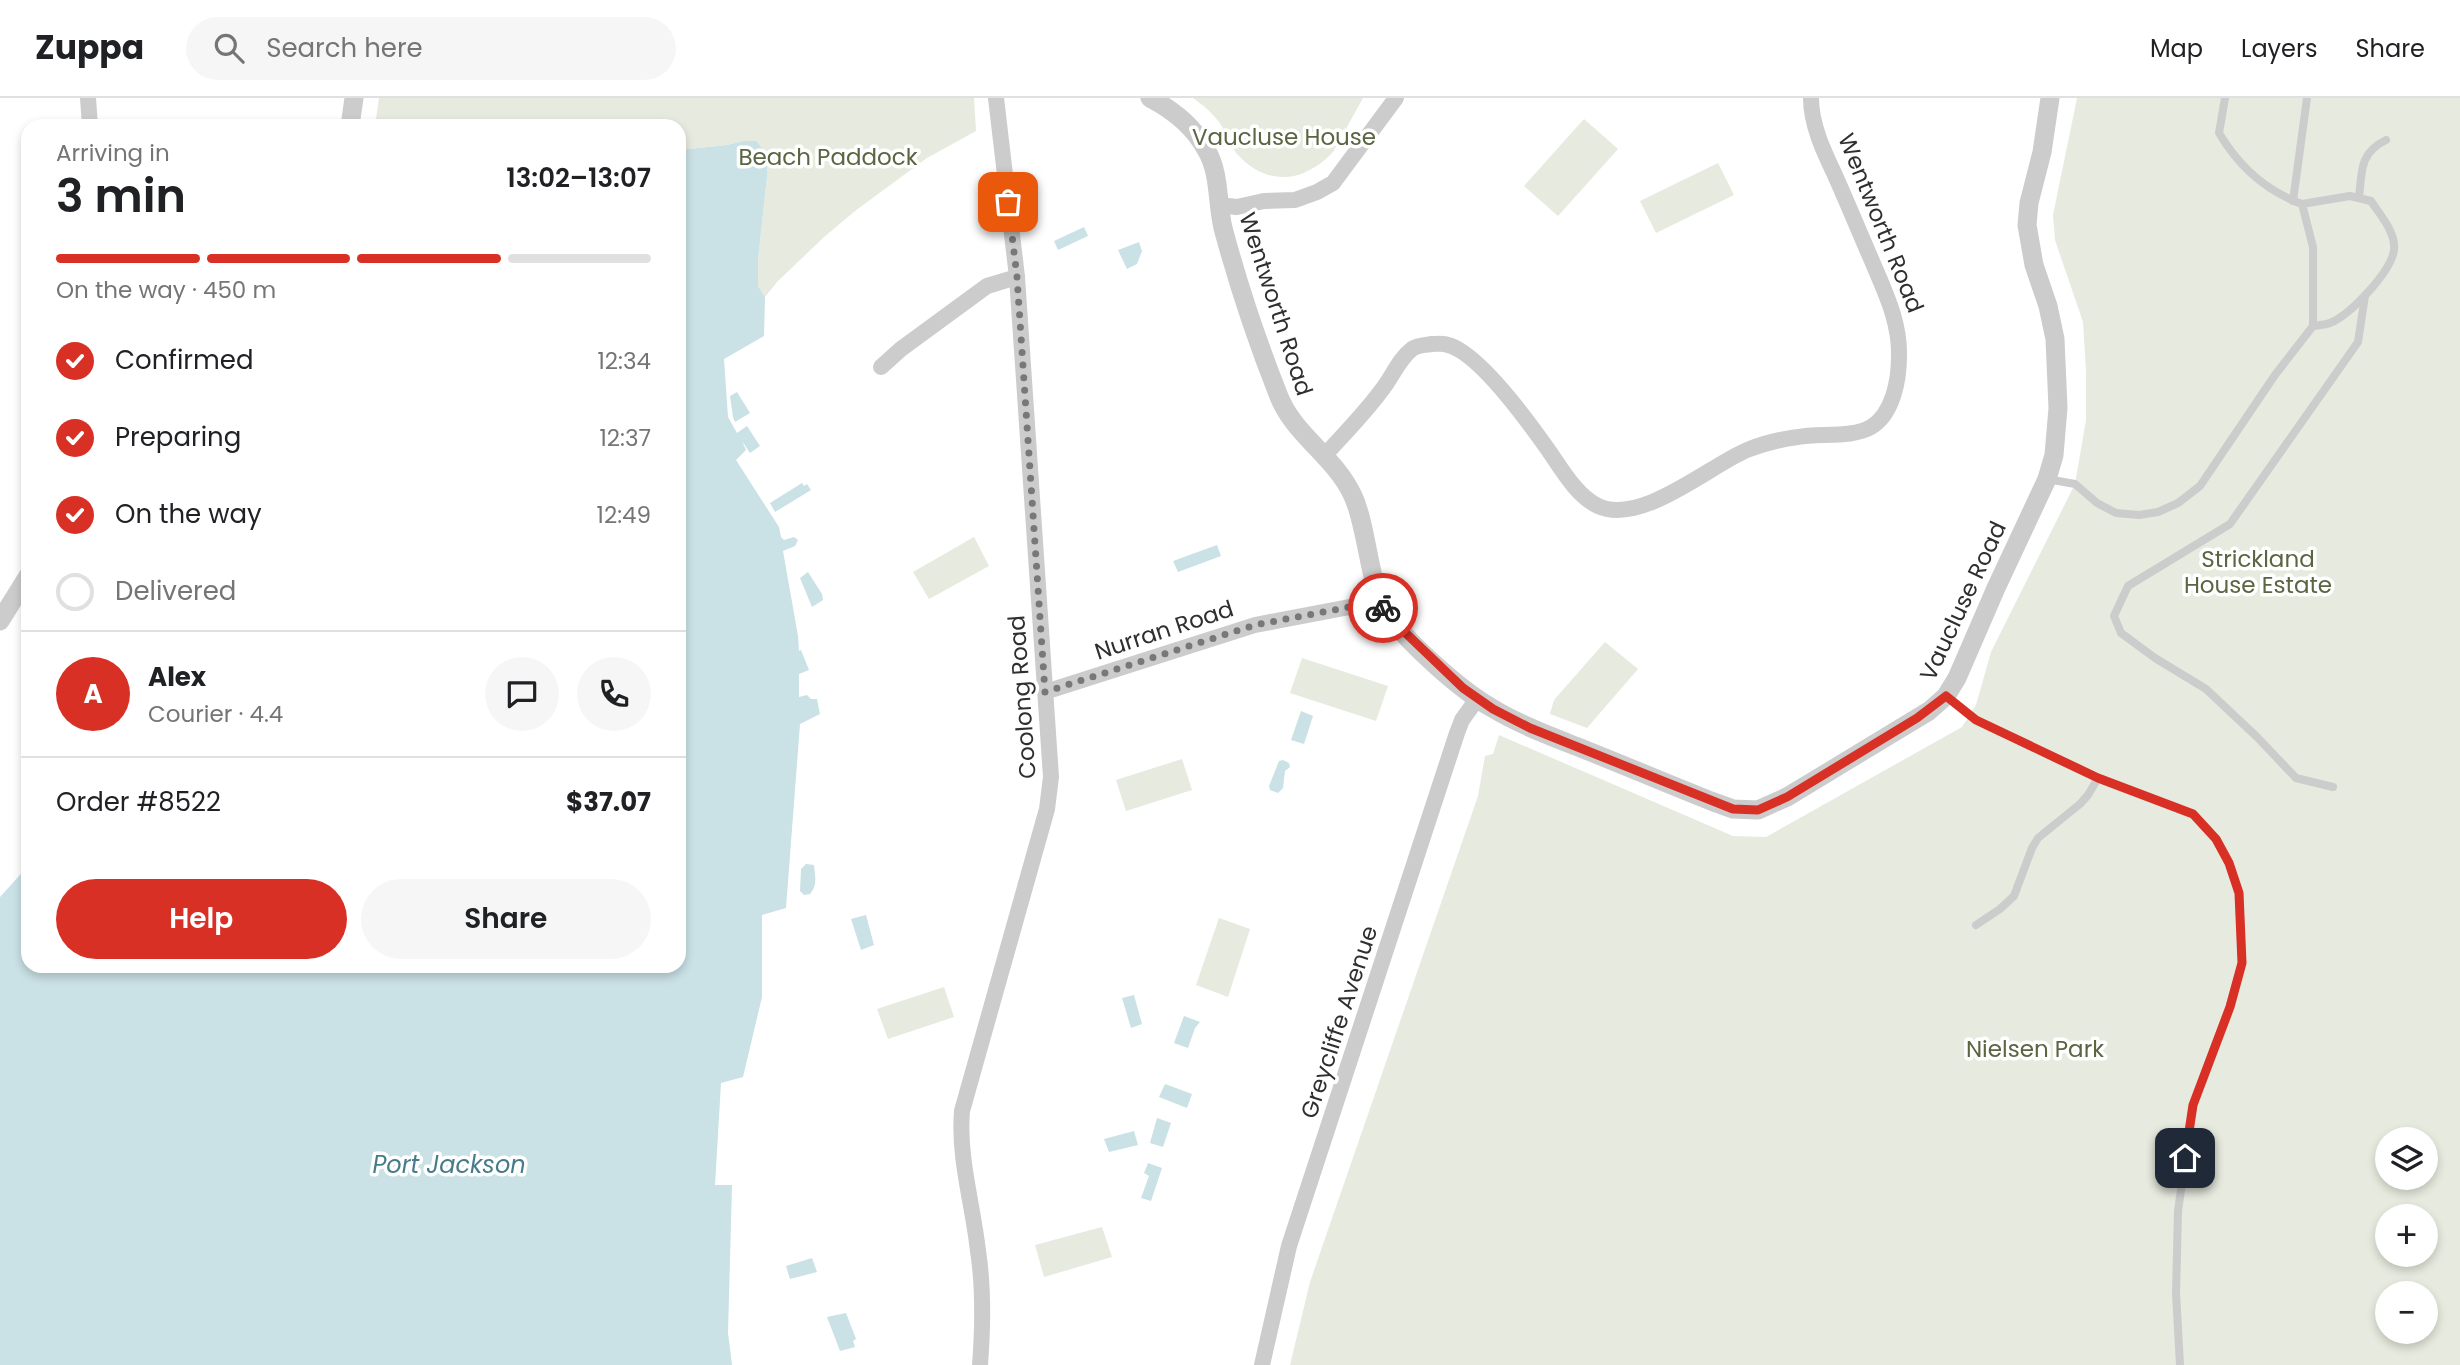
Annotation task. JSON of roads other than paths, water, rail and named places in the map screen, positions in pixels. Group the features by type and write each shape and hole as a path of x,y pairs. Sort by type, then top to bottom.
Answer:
{"street":[{"path":"88,98 90,119"},
{"path":"351,119 354,98"},
{"name":"Coolong Road","path":"980,1365 984,1310 979,1253 961,1140 962,1111 1051,794 1017,277 996,98"},
{"name":"Wentworth Road","path":"1150,98 1177,116 1194,132 1206,149 1214,167 1230,254 1278,396 1297,426 1341,473 1357,507 1381,601 1388,616 1477,699"},
{"path":"1219,205 1237,207 1264,201 1295,200 1333,183 1396,98"},
{"name":"Wentworth Road","path":"1325,455 1369,407 1401,359 1414,347 1429,344 1448,345 1474,361 1509,398 1564,474 1587,499 1613,510 1641,506 1675,493 1747,450 1798,437 1856,433 1872,427 1888,409 1896,387 1898,331 1889,300 1822,147 1811,108 1811,98"},
{"name":"Vaucluse Road","path":"1477,699 1530,728 1733,809 1746,811 1758,810 1787,797 1917,718 1946,696 1957,678 2047,480 2056,434 2058,370 2053,328 2027,225 2050,98"},
{"path":"881,367 901,349 987,286 1017,277"},
{"path":"0,621 21,587"},
{"name":"Nurran Road","path":"1045,692 1255,625 1381,601"},
{"name":"Greycliffe Avenue","path":"1262,1365 1293,1233 1457,733 1462,720 1477,699"}],"lane":[{"path":"2047,480 2075,484 2097,503 2116,513 2139,515 2158,512 2178,503 2200,486 2275,375 2314,326 2332,322 2365,296 2388,266 2394,250 2392,234 2371,201 2350,196 2302,204 2292,201 2271,190 2232,155 2219,133 2225,98"},
{"path":"2292,201 2307,98"},
{"path":"2359,198 2364,159 2374,146 2386,140"},
{"path":"2302,204 2313,247 2314,326"},
{"path":"2333,787 2296,778 2206,689 2155,658 2121,633 2114,616 2128,586 2230,524 2358,342 2365,296"},
{"path":"1946,696 1976,720 2098,778 2193,814 2216,839 2229,863 2239,893 2242,963 2230,1007 2193,1105 2178,1211 2176,1293 2180,1365"},
{"path":"1976,925 2014,896 2038,838 2080,804 2098,778"}],"water":[{"name":"Port Jackson","path":"756,141 767,154 758,260 758,286 765,297 764,336 724,359 728,417 737,433 747,426 760,446 750,453 742,441 746,450 736,460 779,527 781,537 784,540 794,537 798,540 795,546 783,551 799,651 801,650 809,670 799,674 799,697 807,695 811,699 817,699 820,714 800,724 786,908 762,915 762,997 743,1077 721,1083 715,1185 732,1185 728,1333 732,1365 0,1365 0,897 21,874 21,973 686,973 686,149"},
{"path":"1084,227 1088,236 1058,250 1054,241"},
{"path":"1139,242 1142,251 1137,264 1127,269 1118,250"},
{"path":"737,392 750,413 735,422 730,396"},
{"path":"802,483 804,486 807,484 811,490 775,512 770,503"},
{"path":"1217,545 1221,556 1178,572 1173,561"},
{"path":"808,572 823,600 812,607 800,578"},
{"path":"1301,711 1313,716 1304,744 1291,740"},
{"path":"1279,761 1289,763 1290,767 1285,771 1283,788 1278,793 1270,790 1269,786"},
{"path":"806,864 814,865 815,880 810,894 804,895 800,891 801,869"},
{"path":"866,915 874,945 861,950 851,919"},
{"path":"1134,995 1142,1024 1131,1028 1122,998"},
{"path":"1184,1016 1200,1022 1188,1048 1174,1043"},
{"path":"1165,1084 1192,1094 1187,1108 1159,1097"},
{"path":"1157,1118 1171,1123 1163,1147 1150,1143"},
{"path":"1134,1131 1138,1145 1109,1152 1104,1139"},
{"path":"1148,1163 1162,1168 1151,1201 1141,1198 1149,1176 1144,1173"},
{"path":"812,1258 817,1272 790,1279 786,1266"},
{"path":"846,1313 856,1339 853,1341 855,1347 840,1351 827,1317"}],"park label":[{"name":"Vaucluse House","path":"1284,137"},
{"name":"Beach Paddock","path":"828,157"},
{"name":"Strickland House Estate","path":"2258,572"},
{"name":"Nielsen Park","path":"2035,1049"}]}
